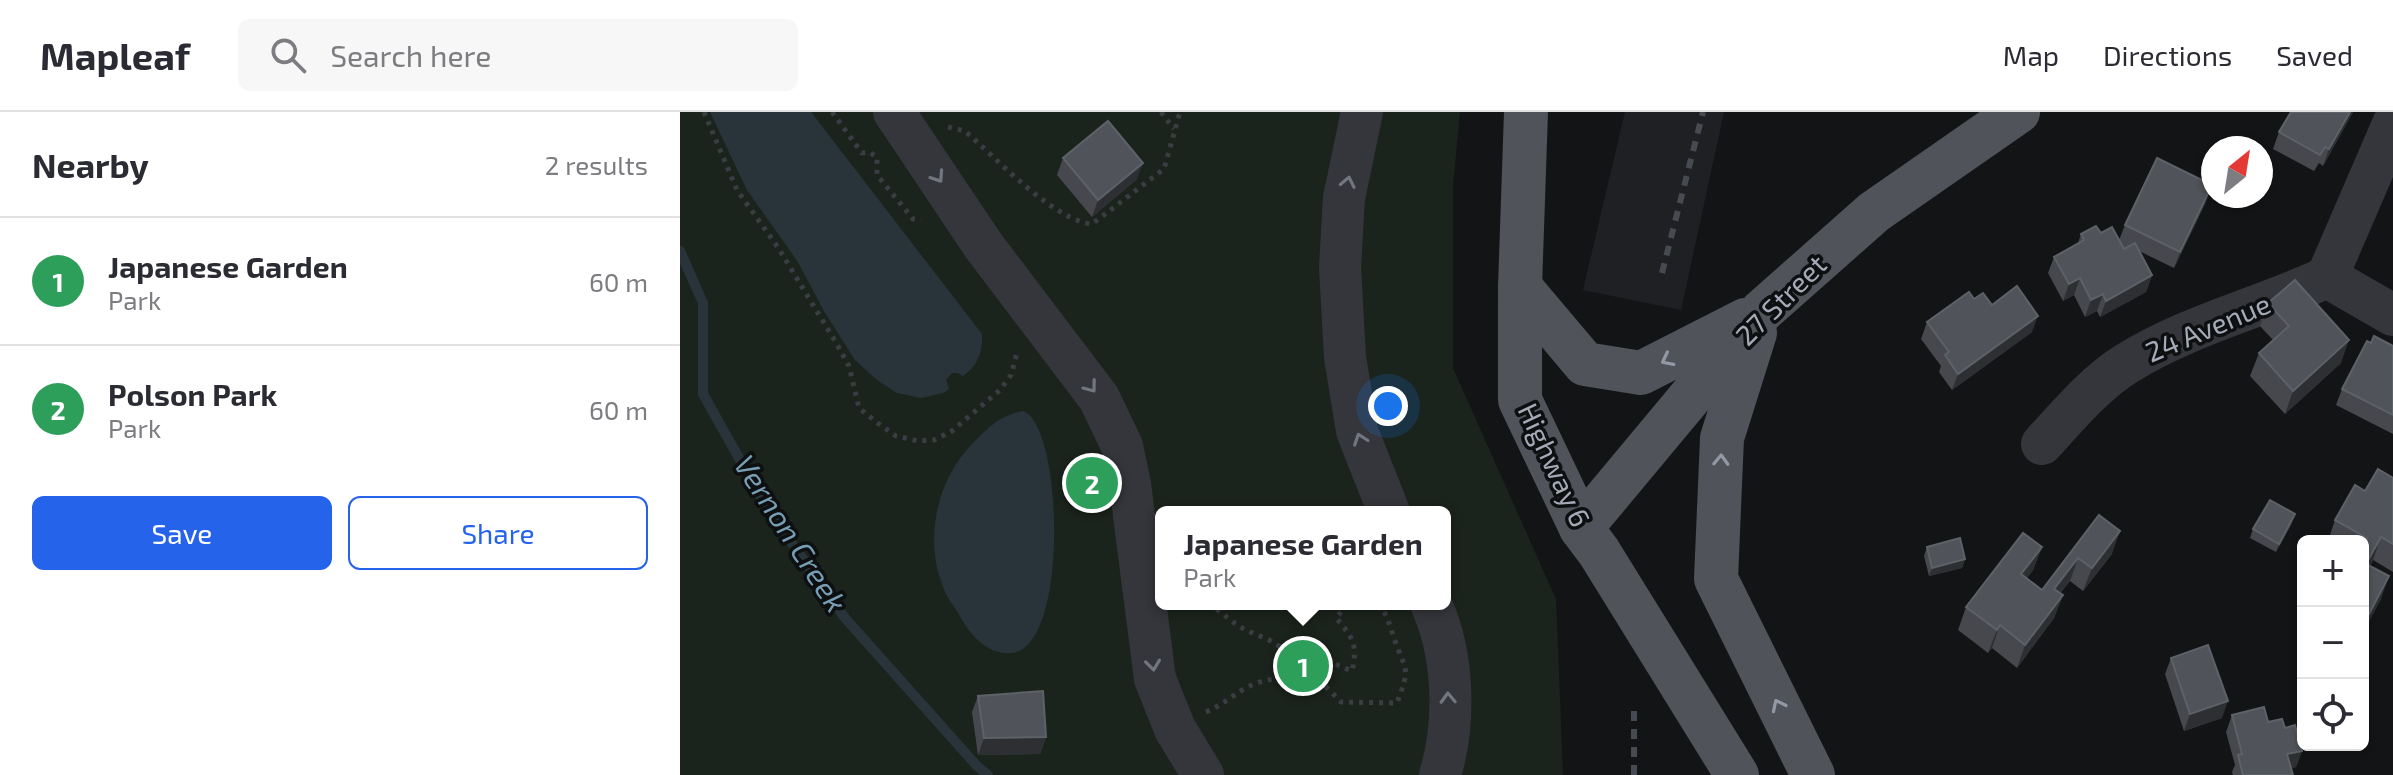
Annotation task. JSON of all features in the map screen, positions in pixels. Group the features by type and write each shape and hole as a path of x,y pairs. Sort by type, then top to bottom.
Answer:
{"main road":[{"name":"Highway 6","path":"1526,112 1520,400 1581,528 1599,552 1737,775"},
{"name":"27 Street","path":"1581,528 1761,312 1874,212 2018,112"},
{"path":"1520,287 1585,364 1641,373 1761,312"},
{"path":"1761,312 1722,438 1716,579 1813,775"}],"street":[{"path":"1362,112 1344,198 1340,267 1345,357 1357,431 1387,506"},
{"path":"902,124 983,245 1099,398 1122,446 1130,484 1155,679 1175,729 1203,775"},
{"path":"2393,124 2327,277 2393,315"},
{"name":"24 Avenue","path":"2042,444 2072,411 2124,365 2180,335 2327,277"},
{"path":"1434,610 1440,623 1448,669 1449,731 1440,775"}],"path":[{"path":"704,112 737,190 779,249 849,366 859,408 887,430 896,436 918,441 934,440 952,431 1000,390 1011,375 1020,340"},
{"path":"832,112 862,153 869,152 877,157 877,175 913,219 926,221"},
{"path":"1161,112 1175,130"},
{"path":"902,124 927,123 965,131 1049,205 1068,217 1092,224 1164,169 1180,112"},
{"path":"1220,610 1242,628 1284,652 1291,673 1297,679"},
{"path":"1297,679 1297,660 1316,656 1352,671 1357,652 1349,633 1336,618 1341,610"},
{"path":"1163,699 1190,710 1206,712 1219,707 1244,688 1287,678 1312,679 1324,685 1341,702 1397,703 1405,682 1407,664 1383,610"}],"shaded area":[{"path":"680,112 1460,112 1453,186 1453,368 1556,599 1563,775 680,775"},
{"path":"710,112 811,112 982,334 982,346 972,368 963,376 952,373 946,380 949,389 943,393 921,398 897,393 855,360 798,262 747,190"},
{"path":"1625,112 1724,112 1681,310 1583,290"},
{"path":"1023,411 1036,425 1046,454 1054,536 1051,579 1043,616 1030,642 1011,653 1003,653 987,647 974,637 947,596 937,566 935,528 943,490 961,457 995,422"}],"building":[{"path":"2291,112 2350,112 2329,149 2325,147 2320,155 2279,132"},
{"path":"1108,121 1143,163 1098,200 1063,158"},
{"path":"2157,158 2201,180 2201,208 2180,252 2125,225"},
{"path":"2096,226 2101,233 2112,227 2124,249 2135,243 2152,275 2106,301 2103,294 2091,300 2080,278 2069,284 2054,257 2084,240 2081,234"},
{"path":"2295,280 2349,340 2293,391 2259,353 2289,326 2268,303"},
{"path":"2017,286 2038,316 1958,374 1945,355 1949,352 1927,322 1969,292 1974,299 1983,293 1992,305"},
{"path":"2374,336 2393,346 2393,415 2342,389 2367,341 2371,343"},
{"path":"2378,469 2393,478 2393,544 2381,537 2369,559 2369,535 2362,535 2335,520 2355,485 2365,491"},
{"path":"2270,500 2295,514 2279,544 2253,529"},
{"path":"2099,515 2120,531 2092,568 2078,558 2054,589 2063,595 2025,645 2000,625 1997,630 1966,607 2023,533 2042,547 2021,574 2042,590"},
{"path":"1960,538 1965,559 1932,568 1927,547"},
{"path":"2369,566 2389,576 2369,614"},
{"path":"2208,645 2228,701 2190,714 2171,658"},
{"path":"1043,691 1046,737 984,738 978,696"},
{"path":"2264,707 2268,722 2282,719 2285,728 2295,725 2297,751 2302,751 2287,754 2293,775 2243,775 2238,755 2242,754 2232,715"}],"waterway":[{"name":"Vernon Creek","path":"680,251 703,303 703,394 767,508 845,618 988,775"}],"railway":[{"path":"1662,273 1703,112"},
{"path":"1634,711 1634,775"}],"place":[{"name":"Polson Park","path":"1092,483"},
{"name":"Japanese Garden","path":"1303,666"}]}
